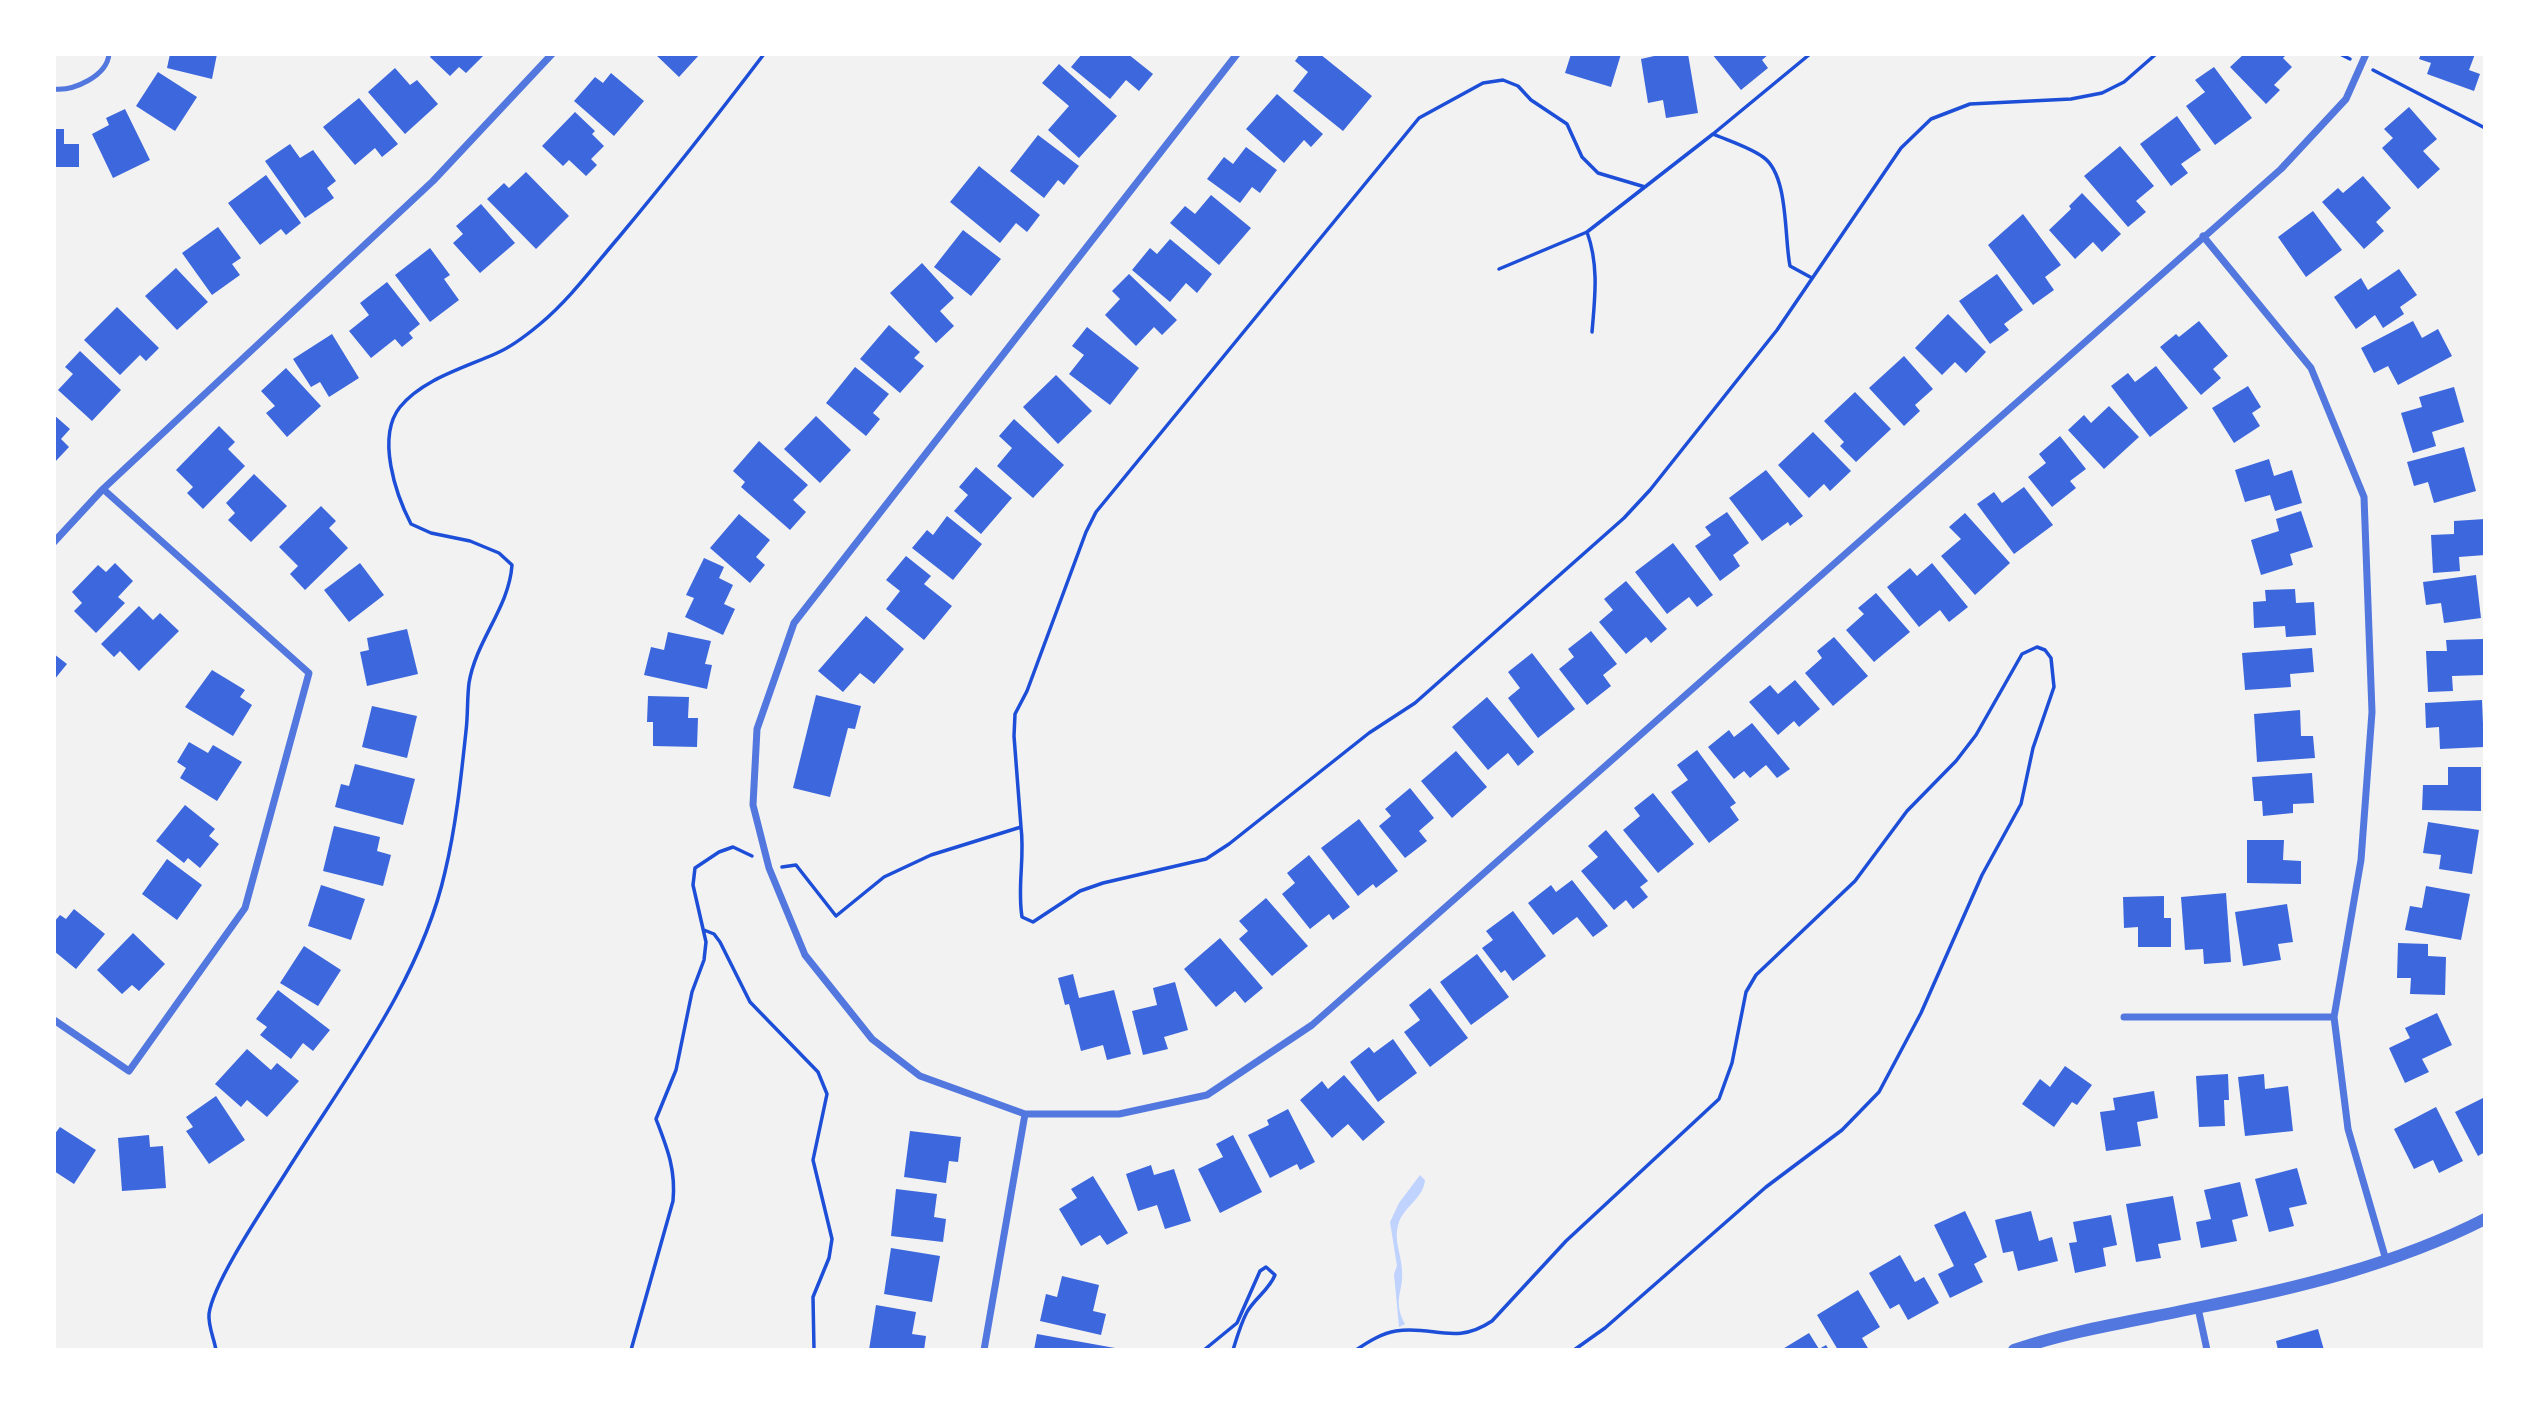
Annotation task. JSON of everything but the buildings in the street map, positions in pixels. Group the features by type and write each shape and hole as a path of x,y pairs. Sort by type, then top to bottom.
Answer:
{"street":[{"path":"54,542 103,489 433,181 552,54"},
{"path":"1237,54 794,622 757,729 753,805 768,864 806,955 872,1039 920,1076 1025,1114 1119,1114 1206,1095 1312,1025 2281,169 2346,99 2366,54"},
{"path":"2203,236 2311,368 2364,497 2372,712 2361,860 2334,1017 2348,1129 2386,1260"},
{"path":"54,1020 129,1071 245,908 309,673 103,489"},
{"path":"2124,1017 2334,1017"},
{"path":"984,1350 1025,1114"},
{"path":"2014,1350 2059,1335 2299,1286 2386,1260 2485,1219"},
{"path":"2198,1308 2207,1350"}],"lane":[{"path":"54,89 62,90 94,78 109,58"}],"path":[{"path":"216,1350 209,1315 213,1298 256,1219 374,1033 409,970 433,911 445,874 454,827 469,683 477,655 510,587 512,565 499,553 470,541 431,533 411,524 395,493 390,451 391,429 399,409 430,384 500,352 541,324 580,283 667,180 764,54"},
{"path":"1499,269 1587,232 1810,54"},
{"path":"1645,187 1598,173 1582,157 1567,124 1531,100 1518,86 1503,79 1483,83 1419,118 1096,512 1086,532 1027,691 1015,713 1014,736 1024,857 1019,899 1022,917 1034,922 1091,887 1206,859 1369,733 1415,703 1624,518 1650,490 1777,330 1901,148 1931,119 1970,104 2071,99 2102,93 2124,82 2156,54"},
{"path":"2340,54 2485,128"},
{"path":"1713,134 1764,157 1776,170 1782,192 1790,266 1812,279"},
{"path":"1587,232 1594,250 1596,279 1592,332"},
{"path":"1356,1350 1371,1340 1396,1331 1465,1335 1492,1321 1566,1241 1719,1099 1732,1063 1746,992 1756,975 1855,881 1907,811 1956,761 1976,735 2022,654 2037,647 2045,650 2051,659 2054,687 2033,748 2024,797 1983,875 1922,1013 1879,1092 1842,1130 1766,1187 1605,1328 1574,1350"},
{"path":"631,1350 673,1200 676,1177 670,1153 656,1119 676,1070 692,992 704,960 704,930 693,885 695,868 719,852 733,847 776,867 796,865 836,916 884,877 931,855 1021,827"},
{"path":"704,930 714,934 720,942 750,1002 818,1072 827,1094 813,1160 832,1238 829,1258 813,1297 814,1350"},
{"path":"1204,1350 1237,1323 1260,1270 1266,1268 1275,1275 1270,1286 1258,1296 1247,1313 1233,1350"}],"water":[{"path":"1420,1175 1425,1180 1424,1186 1402,1216 1397,1228 1402,1270 1399,1308 1405,1324 1399,1327 1394,1274 1397,1266 1390,1222 1399,1203"}]}
